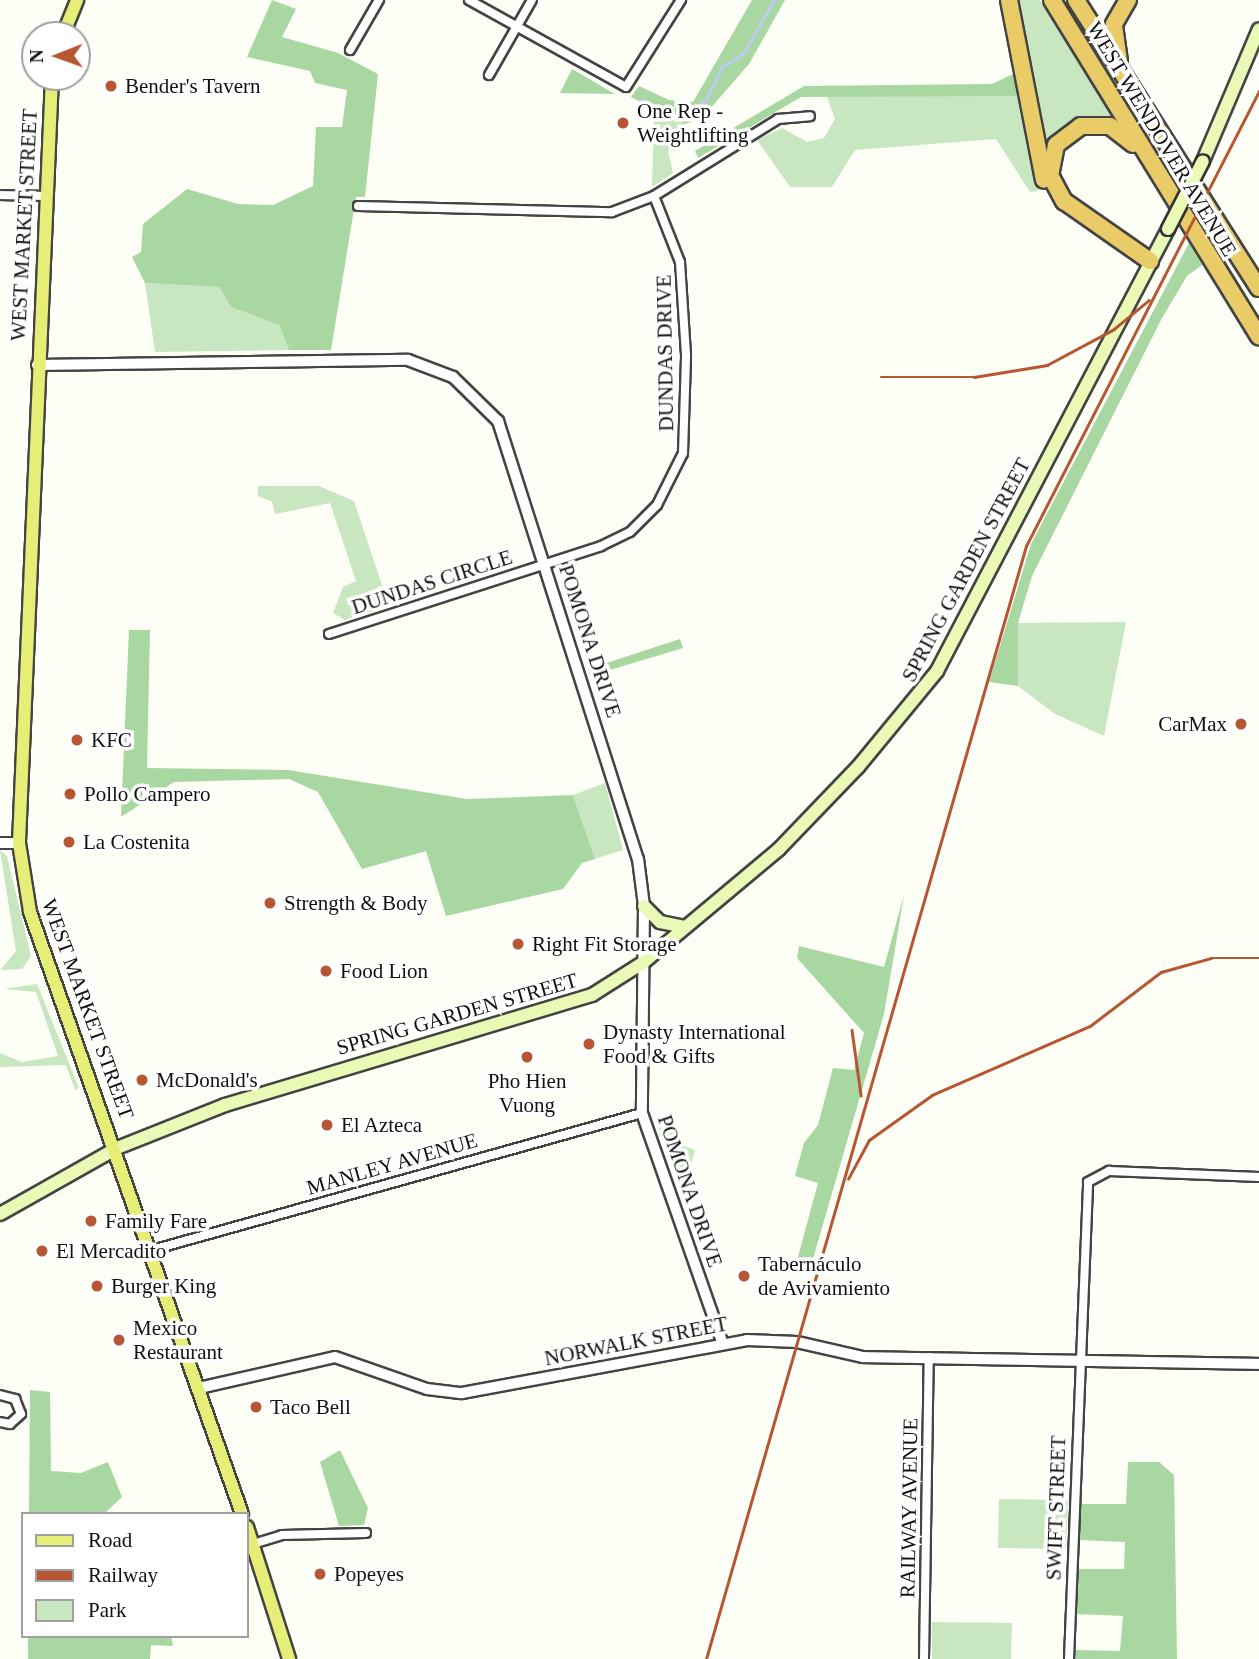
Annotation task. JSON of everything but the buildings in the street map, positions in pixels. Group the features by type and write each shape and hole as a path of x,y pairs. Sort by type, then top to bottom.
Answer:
{"highway":[{"path":"1009,0 1051,198 1132,258 1150,261"},
{"name":"WEST WENDOVER AVENUE","path":"1052,0 1259,336"},
{"name":"WEST WENDOVER AVENUE","path":"1076,0 1259,288"},
{"path":"1122,73 1114,24 1128,0"},
{"path":"1150,261 1057,193 1051,159 1069,133 1094,124 1122,132 1204,249"}],"main road":[{"path":"69,21 77,0"},
{"name":"SPRING GARDEN STREET","path":"0,1213 117,1148 290,1082 540,1013 592,995 643,962 796,832 921,694 1203,161 1259,29"},
{"name":"WEST MARKET STREET","path":"51,91 44,196 19,843 30,912 117,1148 241,1512"},
{"path":"644,906 660,922 685,927"},
{"path":"248,1530 289,1659"}],"street":[{"path":"350,50 379,0"},
{"path":"469,0 626,87 681,0"},
{"path":"489,75 532,0"},
{"path":"358,206 589,214 654,196 778,119 810,116"},
{"path":"0,195 44,196"},
{"name":"DUNDAS DRIVE","path":"545,564 611,542 639,524 669,488 683,453 683,279 654,196"},
{"name":"POMONA DRIVE","path":"37,365 385,358 439,370 473,393 498,421 635,845 644,906 642,1113 722,1342"},
{"name":"DUNDAS CIRCLE","path":"329,634 545,564"},
{"path":"0,843 19,843"},
{"name":"MANLEY AVENUE","path":"152,1250 642,1113"},
{"name":"SWIFT STREET","path":"1069,1659 1078,1359 1090,1177 1109,1171 1259,1177"},
{"name":"NORWALK STREET","path":"199,1388 335,1357 427,1389 462,1393 722,1342 797,1342 851,1356 1259,1364"},
{"name":"RAILWAY AVENUE","path":"924,1659 929,1357"},
{"path":"0,1395 15,1399 21,1414 10,1424 0,1422"},
{"path":"253,1544 282,1535 366,1533"}],"green space":[{"path":"272,0 296,9 282,37 338,53 378,74 365,197 356,197 331,350 289,350 279,325 231,307 219,287 145,283 132,257 141,252 143,224 187,189 238,204 273,205 313,186 316,127 342,127 347,90 315,83 310,71 247,57"},
{"path":"752,0 785,0 749,64 702,118 685,124 631,97 639,86 669,100 693,102"},
{"path":"1012,0 1040,0 1127,130 1093,119 1047,161"},
{"path":"572,69 615,94 560,93"},
{"path":"1015,73 1019,96 801,97 698,158 695,151 804,86 992,84"},
{"path":"826,94 1019,96 1038,191 1030,192 996,139 855,150 832,187 790,187 757,140 782,128 807,142 824,138 835,119"},
{"path":"654,107 685,124 668,151 673,173 652,187"},
{"path":"1189,243 1202,265 1187,276 1162,318 1032,576 1018,623 1018,686 989,682 1031,544"},
{"path":"145,283 219,287 231,307 279,325 289,350 155,352"},
{"path":"258,486 319,486 354,501 389,606 345,620 333,613 343,587 356,581 330,503 275,514 272,502 258,496"},
{"path":"1126,622 1104,736 1055,714 1018,686 1018,623"},
{"path":"129,630 150,630 147,768 288,770 467,799 573,795 595,859 582,863 563,889 446,916 426,851 362,869 318,792 289,779 174,782 121,817"},
{"path":"680,639 683,648 590,676 588,669"},
{"path":"605,783 623,850 595,859 573,795"},
{"path":"0,850 7,856 31,956 22,969 0,970 16,951"},
{"path":"904,895 884,1014 810,1269 795,1268 818,1183 795,1176 804,1143 818,1125 833,1068 854,1070 864,1033 797,958 799,946 884,967"},
{"path":"37,984 79,1088 75,1090 66,1065 0,1067 0,1053 22,1062 58,1056 36,992 4,989"},
{"path":"658,1126 674,1132 673,1142 695,1150 682,1198"},
{"path":"30,1390 50,1392 51,1471 81,1473 108,1462 122,1497 106,1512 29,1512"},
{"path":"340,1450 368,1508 364,1525 339,1526 320,1462"},
{"path":"1128,1462 1159,1462 1174,1475 1177,1659 1075,1659 1075,1650 1120,1651 1123,1616 1077,1614 1078,1569 1124,1569 1125,1542 1079,1540 1080,1504 1126,1504"},
{"path":"999,1499 1068,1500 1066,1549 998,1548"},
{"path":"932,1622 1012,1623 1011,1659 932,1659"},
{"path":"28,1638 171,1638 173,1646 151,1645 150,1659 28,1659"}],"waterway":[{"path":"640,100 675,113 687,113 706,100 722,67 743,54 774,0"}],"railway":[{"path":"706,1659 1026,546 1259,91"},
{"path":"881,377 974,377 1047,365 1114,329 1149,300"},
{"path":"848,1179 869,1140 932,1095 1090,1026 1161,972 1211,958 1259,958"},
{"path":"852,1030 861,1095"}],"place":[{"name":"Bender's Tavern","path":"111,86"},
{"name":"One Rep - Weightlifting","path":"623,123"},
{"name":"CarMax","path":"1241,724"},
{"name":"KFC","path":"77,740"},
{"name":"Pollo Campero","path":"70,794"},
{"name":"La Costenita","path":"69,842"},
{"name":"Strength & Body","path":"270,903"},
{"name":"Right Fit Storage","path":"518,944"},
{"name":"Food Lion","path":"326,971"},
{"name":"Dynasty International Food & Gifts","path":"589,1044"},
{"name":"Pho Hien Vuong","path":"527,1057"},
{"name":"McDonald's","path":"142,1080"},
{"name":"El Azteca","path":"327,1125"},
{"name":"Family Fare","path":"91,1221"},
{"name":"El Mercadito","path":"42,1251"},
{"name":"Tabernáculo de Avivamiento","path":"744,1276"},
{"name":"Burger King","path":"97,1286"},
{"name":"Mexico Restaurant","path":"119,1340"},
{"name":"Taco Bell","path":"256,1407"},
{"name":"Popeyes","path":"320,1574"}]}
